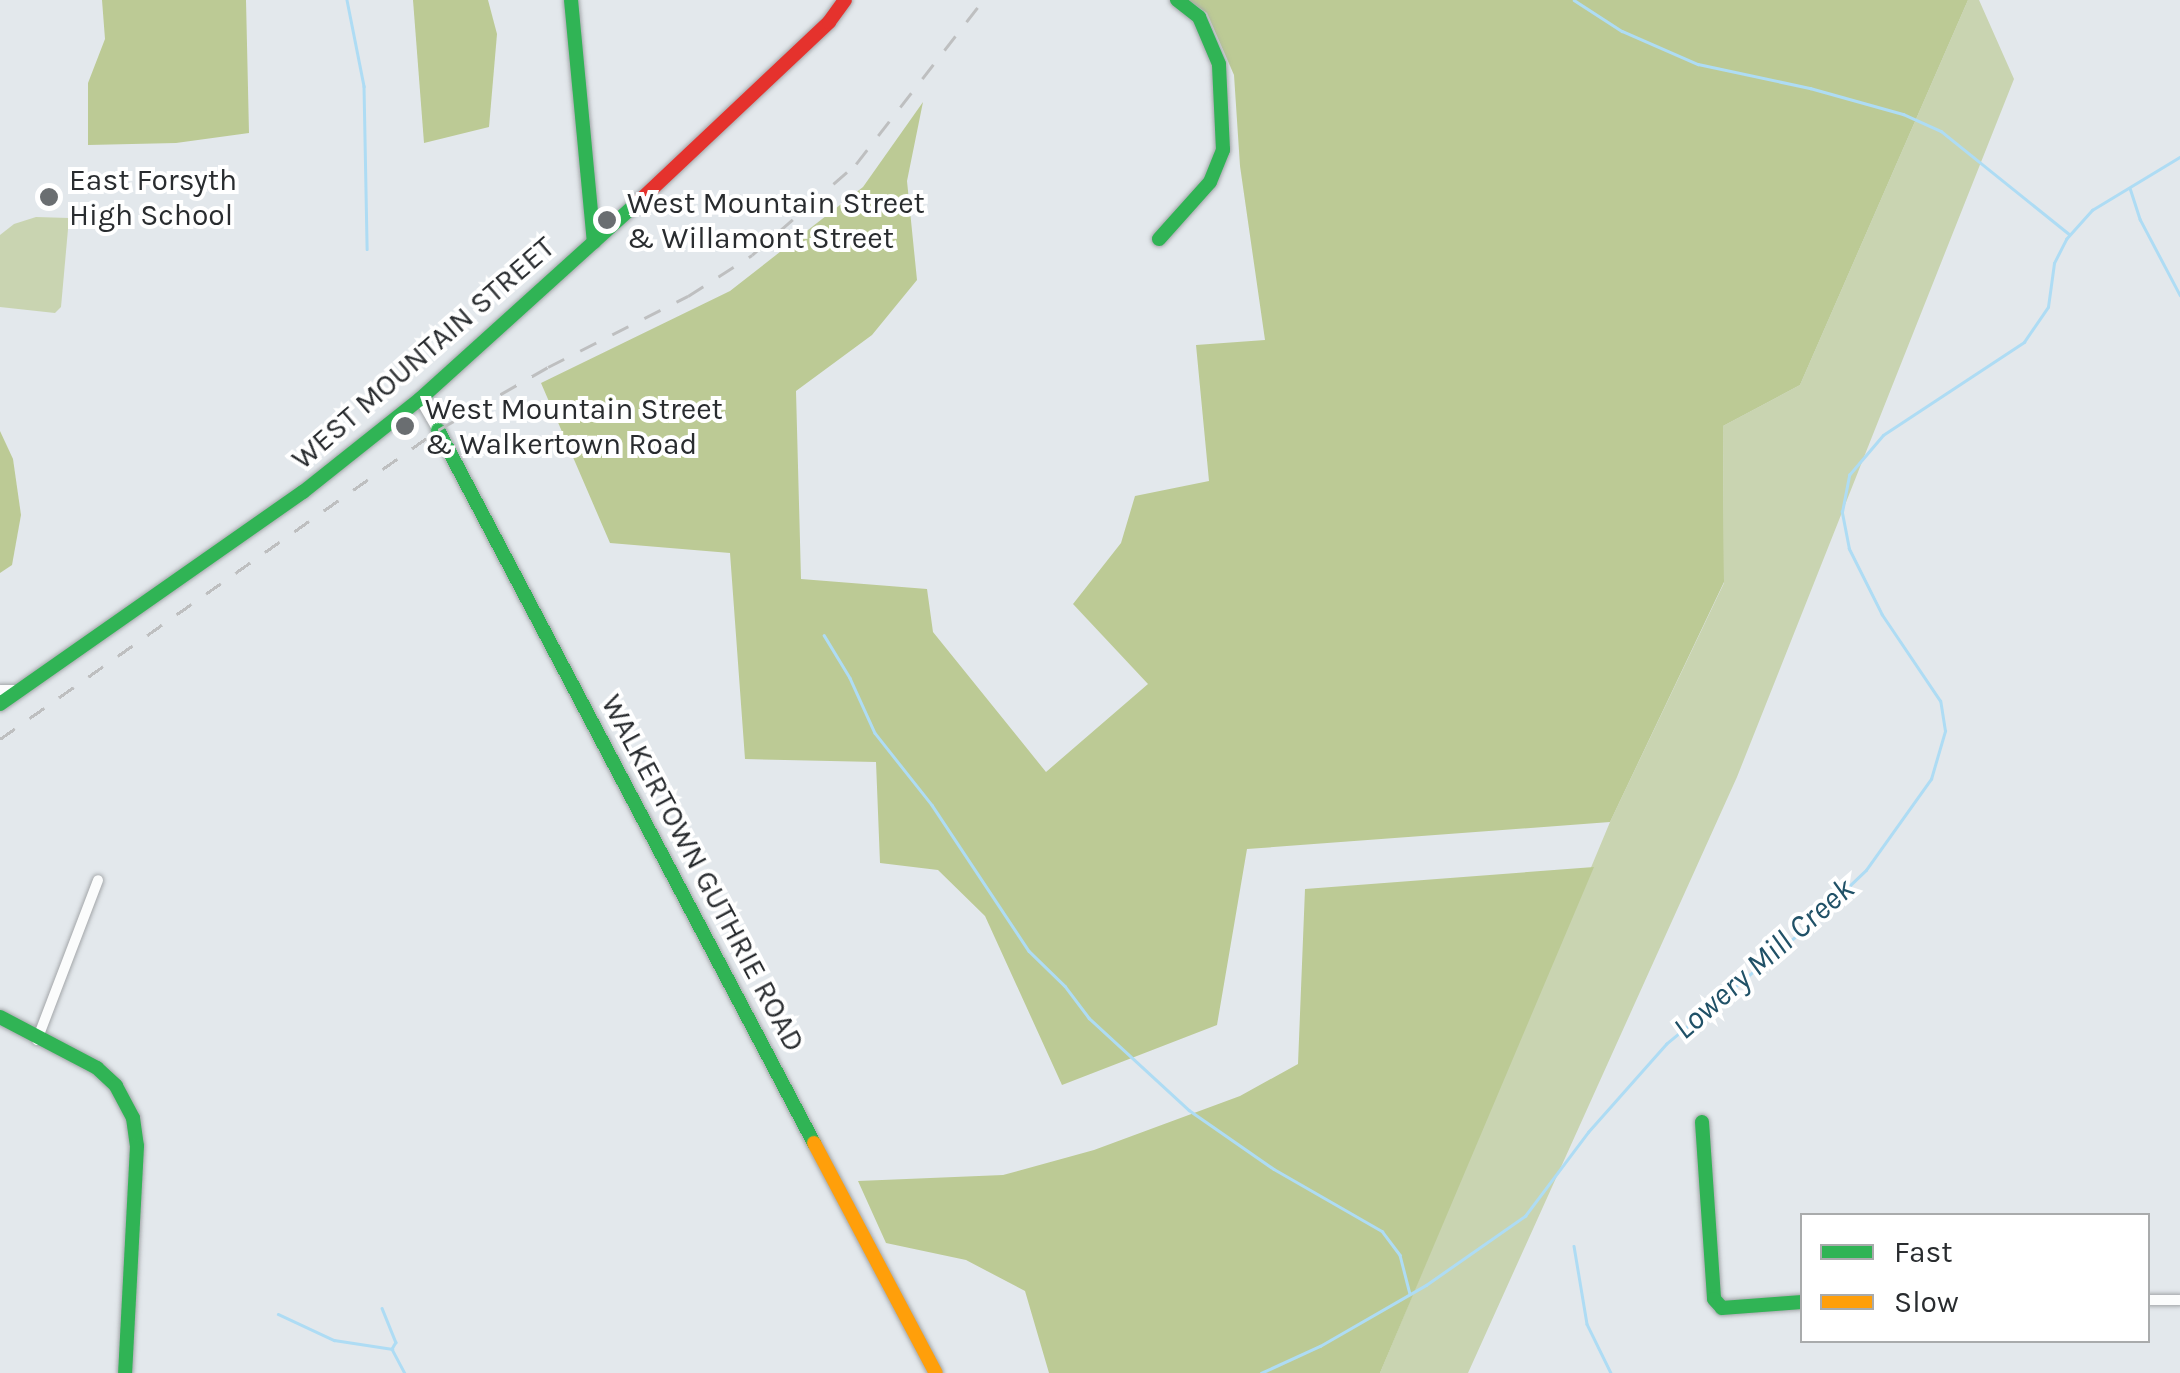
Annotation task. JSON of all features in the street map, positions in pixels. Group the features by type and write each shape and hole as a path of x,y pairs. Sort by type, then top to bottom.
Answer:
{"street":[{"path":"571,0 594,242"},
{"name":"WEST MOUNTAIN STREET","path":"0,704 304,492 420,399 829,22 845,0"},
{"path":"1159,239 1210,182 1223,150 1219,64 1199,17 1177,0"},
{"name":"WALKERTOWN GUTHRIE ROAD","path":"420,399 936,1373"},
{"path":"0,690 20,689"},
{"path":"37,1040 98,880"},
{"path":"0,1017 107,1077 133,1118 138,1146 126,1373"},
{"path":"1702,1122 1714,1299 1722,1308 1800,1302"},
{"path":"2150,1300 2180,1300"}],"green space":[{"path":"102,0 246,0 249,133 176,143 88,145 88,83 105,39"},
{"path":"413,0 488,0 497,34 489,127 424,143"},
{"path":"1188,0 1968,0 1800,385 1723,426 1724,582 1610,822 1247,849 1217,1025 1062,1085 985,916 938,870 880,863 876,762 745,759 730,553 610,543 541,383 730,291 863,187 923,102 907,181 917,280 872,335 796,391 801,579 927,589 933,632 1046,772 1148,684 1073,604 1121,543 1135,496 1209,481 1196,345 1265,340 1240,166 1234,75 1207,13"},
{"path":"1968,0 1979,0 2014,79 1737,777 1468,1373 1380,1373 1610,822 1724,583 1723,426 1800,385"},
{"path":"36,217 69,218 61,307 55,313 0,307 0,235 14,224"},
{"path":"0,431 13,459 21,515 12,565 0,573"},
{"path":"1594,867 1380,1373 1049,1373 1025,1291 966,1260 886,1243 858,1181 1003,1175 1094,1150 1240,1096 1298,1064 1305,889"}],"waterway":[{"path":"347,0 364,86 367,249"},
{"path":"1574,0 1622,31 1698,64 1810,88 1903,114 1941,131 2069,234"},
{"name":"Lowery Mill Creek","path":"1261,1373 1320,1346 1426,1285 1525,1216 1588,1132 1666,1044 1802,931 1866,870 1931,779 1945,731 1940,701 1882,615 1849,549 1842,512 1849,475 1883,435 2024,342 2048,307 2054,263 2066,239 2092,210 2180,157"},
{"path":"2130,188 2140,219 2180,295"},
{"path":"824,635 850,678 875,733 932,805 1029,951 1065,986 1089,1018 1189,1110 1274,1169 1382,1231 1400,1255 1410,1294"},
{"name":"Lowery Mill Creek","path":"1574,1246 1587,1324 1611,1373"},
{"path":"382,1308 396,1342 392,1349 405,1373"},
{"path":"278,1314 334,1340 392,1349"}],"railway":[{"path":"0,739 438,430 548,367 688,296 752,255 856,164 983,0"}],"traffic: fast":[{"path":"571,0 594,242"},
{"path":"1159,239 1210,182 1223,150 1219,64 1199,17 1177,0"},
{"path":"0,704 303,492 420,399 635,205"},
{"path":"438,430 814,1143"},
{"path":"0,1017 97,1068 116,1086 133,1118 137,1146 125,1373"},
{"path":"1702,1122 1714,1299 1722,1308 1800,1302"}],"traffic: slow":[{"path":"814,1143 936,1373"}],"traffic: jam":[{"path":"635,205 829,22 845,0"}],"place":[{"name":"East Forsyth High School","path":"49,197"},
{"name":"West Mountain Street & Willamont Street","path":"607,220"},
{"name":"West Mountain Street & Walkertown Road","path":"405,426"}]}
